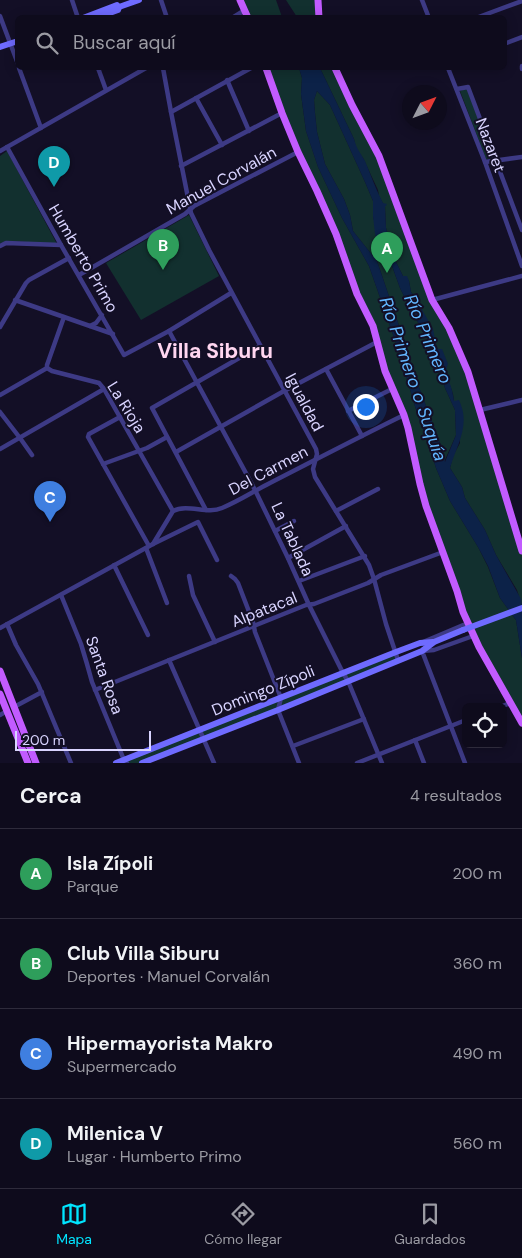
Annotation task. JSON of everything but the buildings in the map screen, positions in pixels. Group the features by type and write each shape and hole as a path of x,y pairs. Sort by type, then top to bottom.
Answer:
{"main road":[{"path":"90,15 118,3 139,0"},
{"path":"240,0 247,15"},
{"path":"318,0 319,15"},
{"path":"104,15 118,10 118,3"},
{"path":"0,47 13,45"},
{"path":"0,51 13,45"},
{"path":"267,70 298,152 336,234 358,294 373,326 385,371 404,415 422,492 473,636 522,723"},
{"path":"336,70 379,156 432,300 449,328 468,372 522,552"},
{"name":"Domingo Zípoli","path":"142,763 278,710 422,651 434,642 522,608"},
{"name":"Domingo Zípoli","path":"116,763 126,762 200,730 396,652 420,643 434,642"},
{"path":"0,671 36,763"},
{"path":"0,694 3,713 28,763"}],"street":[{"path":"72,0 77,15"},
{"path":"161,0 166,15"},
{"path":"422,0 428,15"},
{"path":"484,15 522,1"},
{"path":"237,15 245,10"},
{"path":"0,16 13,45"},
{"path":"507,43 522,38"},
{"path":"20,70 41,128"},
{"path":"99,70 106,90"},
{"path":"0,151 142,70"},
{"name":"Igualdad","path":"163,70 190,210 208,250 316,450 317,454 313,469 315,477 365,556 374,579 398,660"},
{"path":"171,112 247,70"},
{"name":"Nazaret","path":"449,70 485,162 522,266"},
{"path":"228,80 250,131"},
{"name":"Nazaret","path":"457,90 468,88 522,230"},
{"path":"196,98 222,145"},
{"path":"181,166 282,113"},
{"name":"Humberto Primo","path":"7,147 124,355 169,331"},
{"name":"Manuel Corvalán","path":"79,275 185,214 194,206 298,152"},
{"path":"485,162 522,157"},
{"path":"0,246 6,243 61,245"},
{"path":"0,327 29,280 69,258"},
{"path":"432,300 522,276"},
{"path":"169,331 231,293"},
{"path":"15,300 112,334"},
{"path":"90,326 96,323 102,315"},
{"path":"0,395 47,368 64,316"},
{"name":"La Tablada","path":"169,331 276,531 348,681 382,763"},
{"path":"176,452 284,390 377,342"},
{"path":"206,510 152,408 260,346"},
{"name":"La Rioja","path":"47,368 99,383 173,511"},
{"path":"326,369 362,436"},
{"path":"348,411 392,388"},
{"path":"0,449 104,389"},
{"path":"480,410 522,400"},
{"path":"0,412 32,455"},
{"name":"Del Carmen","path":"173,511 183,508 222,509 255,490 404,415"},
{"path":"120,417 89,434 88,437 150,546 167,603"},
{"path":"103,464 140,451 167,437"},
{"path":"336,511 378,489"},
{"path":"150,546 173,511"},
{"path":"276,531 294,521"},
{"path":"0,628 198,522 217,560"},
{"path":"288,558 346,526"},
{"name":"Alpatacal","path":"95,690 442,552"},
{"path":"299,581 365,556"},
{"path":"114,566 148,635"},
{"path":"189,576 193,595 216,642"},
{"path":"231,576 236,579 253,622 255,632 281,698 278,710 300,763"},
{"name":"Santa Rosa","path":"61,595 95,690 126,762"},
{"name":"Domingo Zípoli","path":"420,643 468,623"},
{"path":"7,624 16,645 42,692 71,763"},
{"path":"465,763 422,651 434,650 473,636"},
{"path":"170,660 214,763"},
{"path":"14,707 42,692"},
{"path":"293,746 364,719"},
{"path":"357,763 462,722"},
{"path":"415,740 424,763"}],"green space":[{"path":"240,0 276,0 281,15 247,15"},
{"path":"286,0 318,0 319,15 296,15"},
{"path":"267,70 300,70 302,78 301,94 306,131 318,167 342,218 369,266 436,468 450,501 488,567 500,598 516,620 522,658 522,723 479,647 446,562 373,326"},
{"path":"321,70 336,70 371,139 432,300 456,342 522,551 522,606 517,590 496,555 485,530 465,498 462,487 450,468 453,456 460,443 453,394 436,344 421,308 411,292 409,281 403,276 395,260 386,228 385,207 363,158 356,149 354,139"},
{"path":"465,89 493,158 486,159 460,91"},
{"path":"317,91 330,105 365,182 373,201 373,216 381,251 392,266 400,288 426,336 455,410 456,435 444,462 440,443 411,366 377,261 353,231 344,199 325,164 317,132 314,100"},
{"path":"7,151 57,244 12,241 0,243 0,156"},
{"path":"189,215 219,276 141,320 106,263"},
{"path":"396,652 398,660 142,763 116,763"}],"water":[{"path":"300,70 321,70 357,148 365,161 380,198 383,203 387,204 385,207 386,228 395,260 403,276 407,276 411,292 433,329 437,349 442,349 448,364 446,372 454,401 459,400 462,409 464,418 462,434 450,468 521,599 522,658 516,620 500,598 488,566 450,501 436,468 369,266 342,218 318,167 306,131 301,94 302,78","holes":["317,91 330,105 373,201 375,234 381,251 392,266 400,288 426,336 455,410 456,435 445,462 377,261 353,231 344,199 325,164 317,132 314,100"]}],"place":[{"name":"Milenica V","path":"54,187"},
{"name":"Club Villa Siburu","path":"163,270"},
{"name":"Isla Zípoli","path":"387,273"},
{"name":"Hipermayorista Makro","path":"50,522"}],"district":[{"name":"Villa Siburu","path":"215,351"}],"water label":[{"name":"Río Primero","path":"428,339"},
{"name":"Río Primero o Suquía","path":"413,379"}]}
